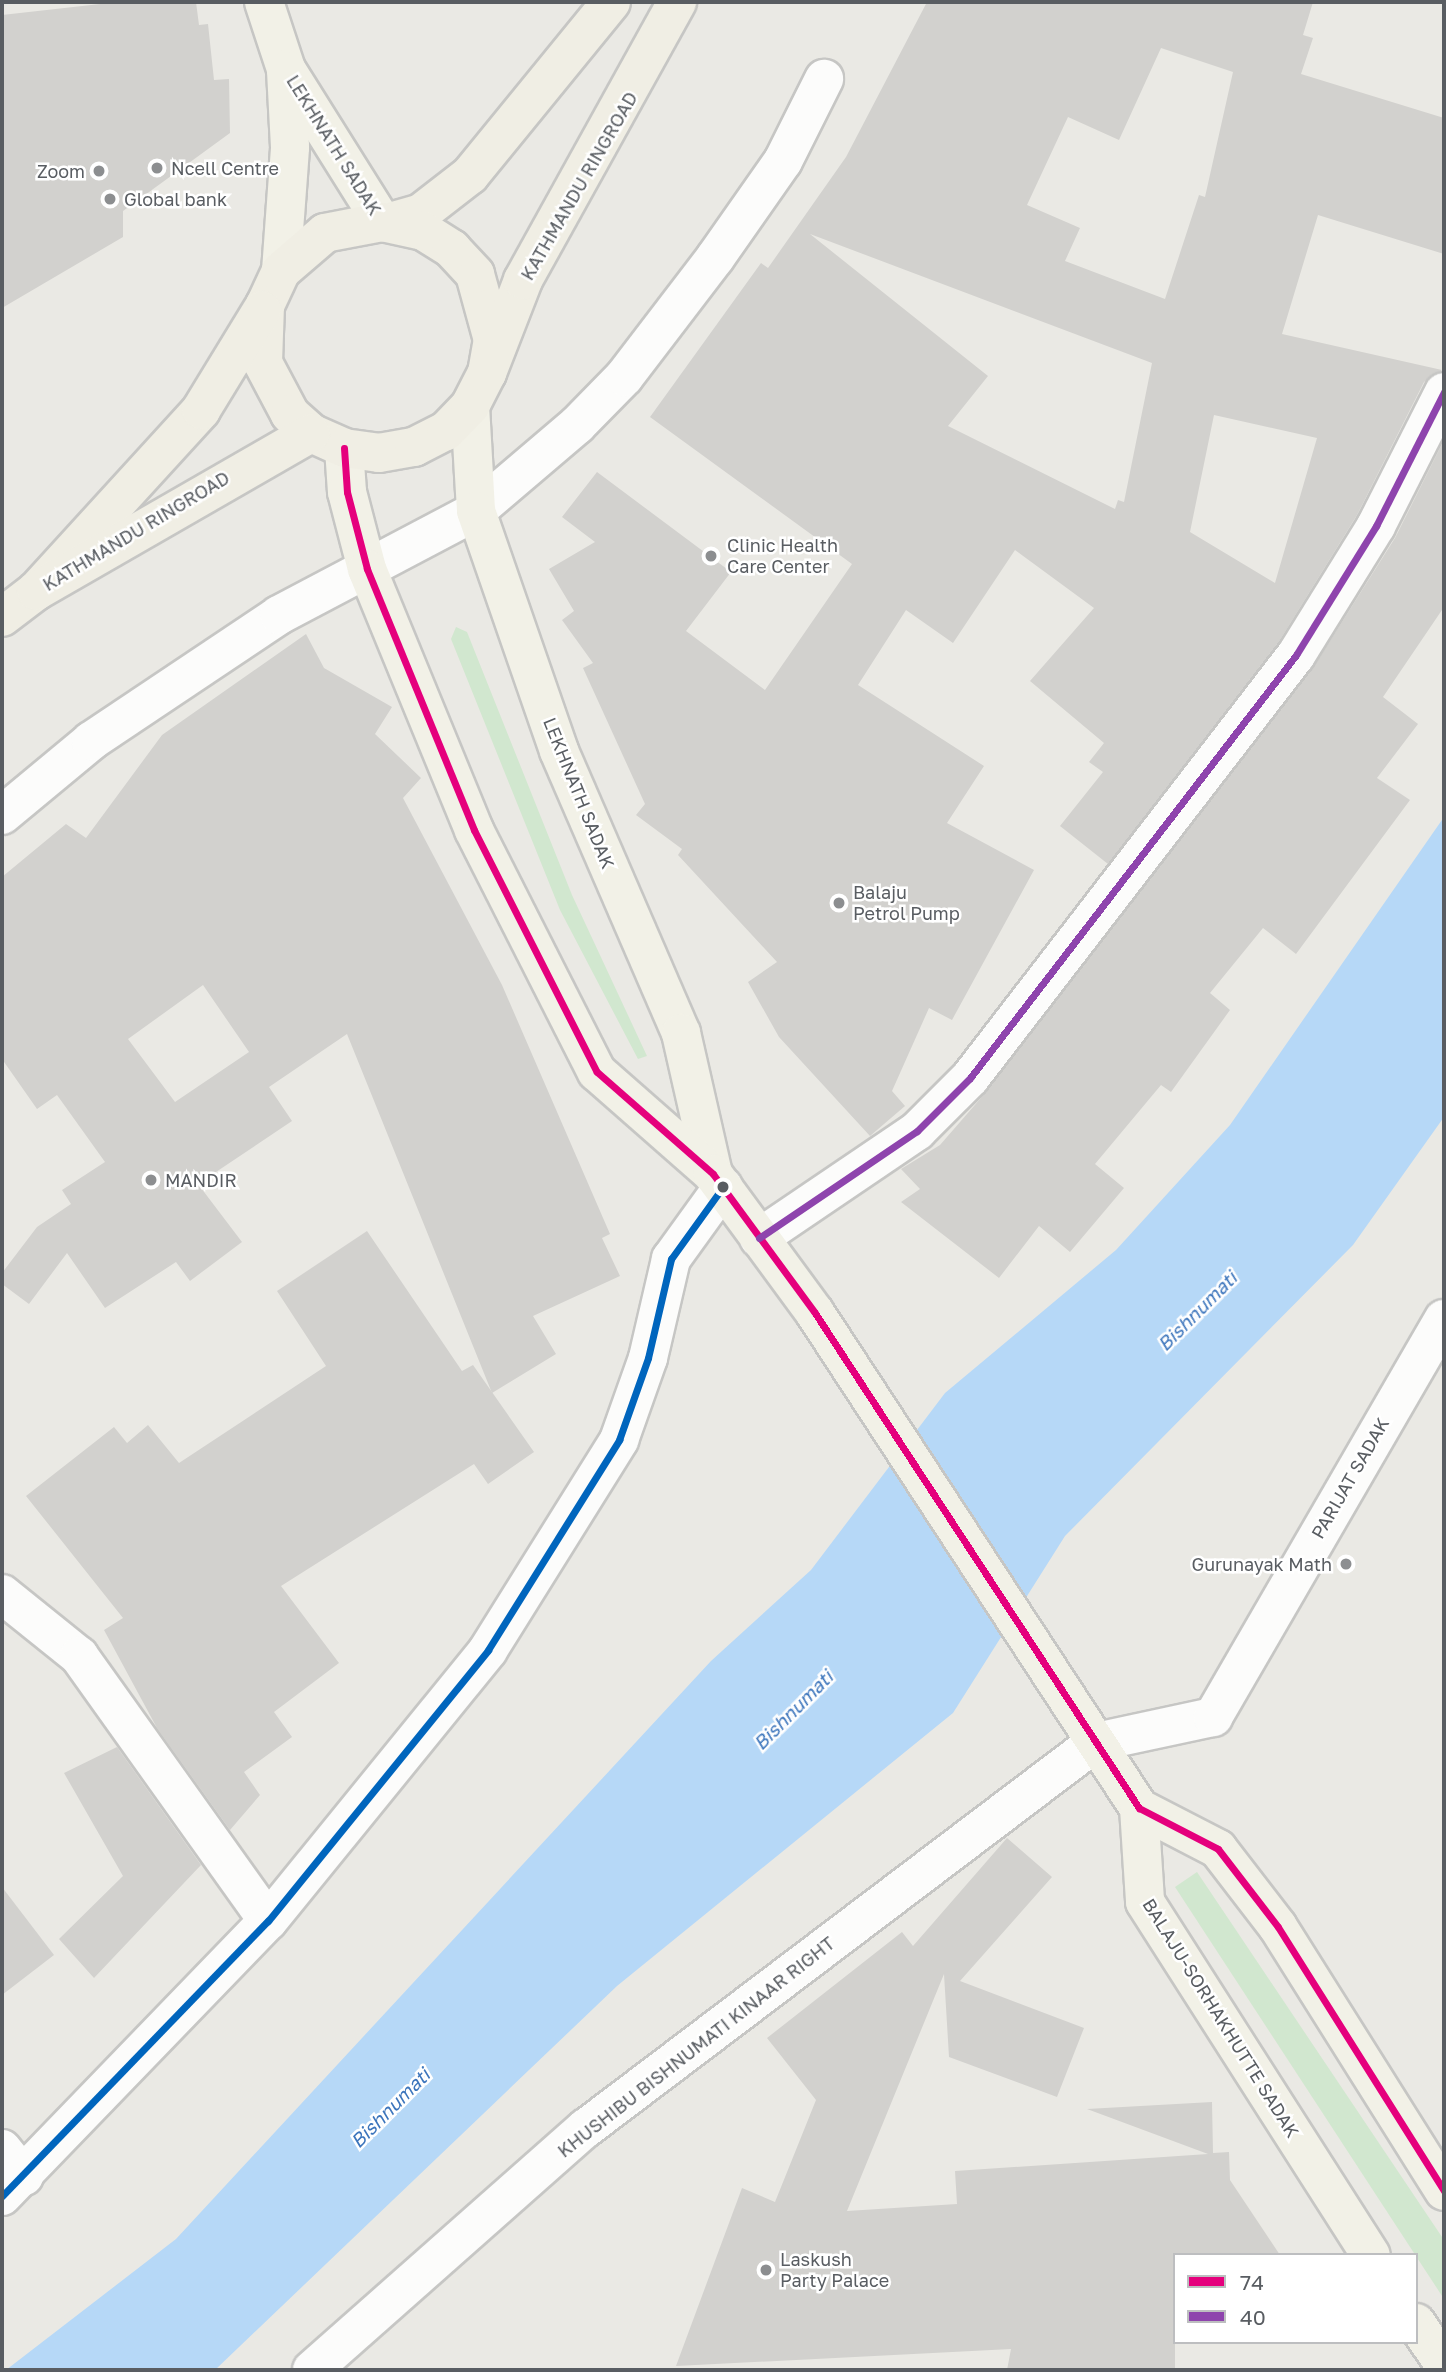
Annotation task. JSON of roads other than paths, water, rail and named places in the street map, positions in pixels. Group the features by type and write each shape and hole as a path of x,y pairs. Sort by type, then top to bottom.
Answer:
{"highway":[{"name":"KATHMANDU RINGROAD","path":"36,591 201,410 273,288 325,233 421,213 470,175 611,2"},
{"name":"KATHMANDU RINGROAD","path":"2,617 36,591 328,440 379,453 414,446 446,430 479,390 523,280 677,2"},
{"name":"KATHMANDU RINGROAD","path":"386,222 423,230 475,274 493,340 479,390"},
{"path":"273,288 263,363 290,414 328,440"}],"main road":[{"name":"LEKHNATH SADAK","path":"264,2 286,69 386,222"},
{"name":"LEKHNATH SADAK","path":"273,288 290,147 286,69"},
{"name":"LEKHNATH SADAK","path":"479,390 476,511 559,751 681,1032 718,1181"},
{"name":"LEKHNATH SADAK","path":"328,440 347,492 367,569 474,830 597,1072 718,1181 815,1313 1043,1664"},
{"name":"BALAJU-SORHAKHUTTE SADAK","path":"1043,1664 1139,1808 1145,1902 1370,2253"},
{"path":"1139,1808 1217,1849 1278,1927 1444,2192"},
{"path":"1418,2326 1444,2364"}],"street":[{"path":"2,815 90,741 279,615 476,511 624,377 783,161 824,79"},
{"path":"759,1238 917,1131 970,1078 1296,655 1376,526 1444,392"},
{"path":"9,2174 268,1921 488,1650 569,1525 619,1440 648,1358 671,1259 718,1181"},
{"name":"PARIJAT SADAK","path":"1096,1742 1213,1717 1444,1319"},
{"path":"2,1594 79,1656 268,1921"},
{"name":"KHUSHIBU BISHNUMATI KINAAR RIGHT","path":"312,2370 586,2128 1096,1742"}],"water":[{"name":"Bishnumati","path":"1444,817 1444,1117 1353,1245 1065,1536 953,1713 617,1986 215,2370 6,2370 176,2239 711,1661 811,1570 945,1393 1116,1250 1230,1125"}],"place":[{"name":"Ncell Centre","path":"157,168"},
{"name":"Zoom","path":"99,171"},
{"name":"Global bank","path":"110,199"},
{"name":"Clinic Health Care Center","path":"711,556"},
{"name":"Balaju Petrol Pump","path":"839,903"},
{"name":"MANDIR","path":"151,1180"},
{"name":"Gurunayak Math","path":"1346,1564"},
{"name":"Laskush Party Palace","path":"766,2270"}]}
